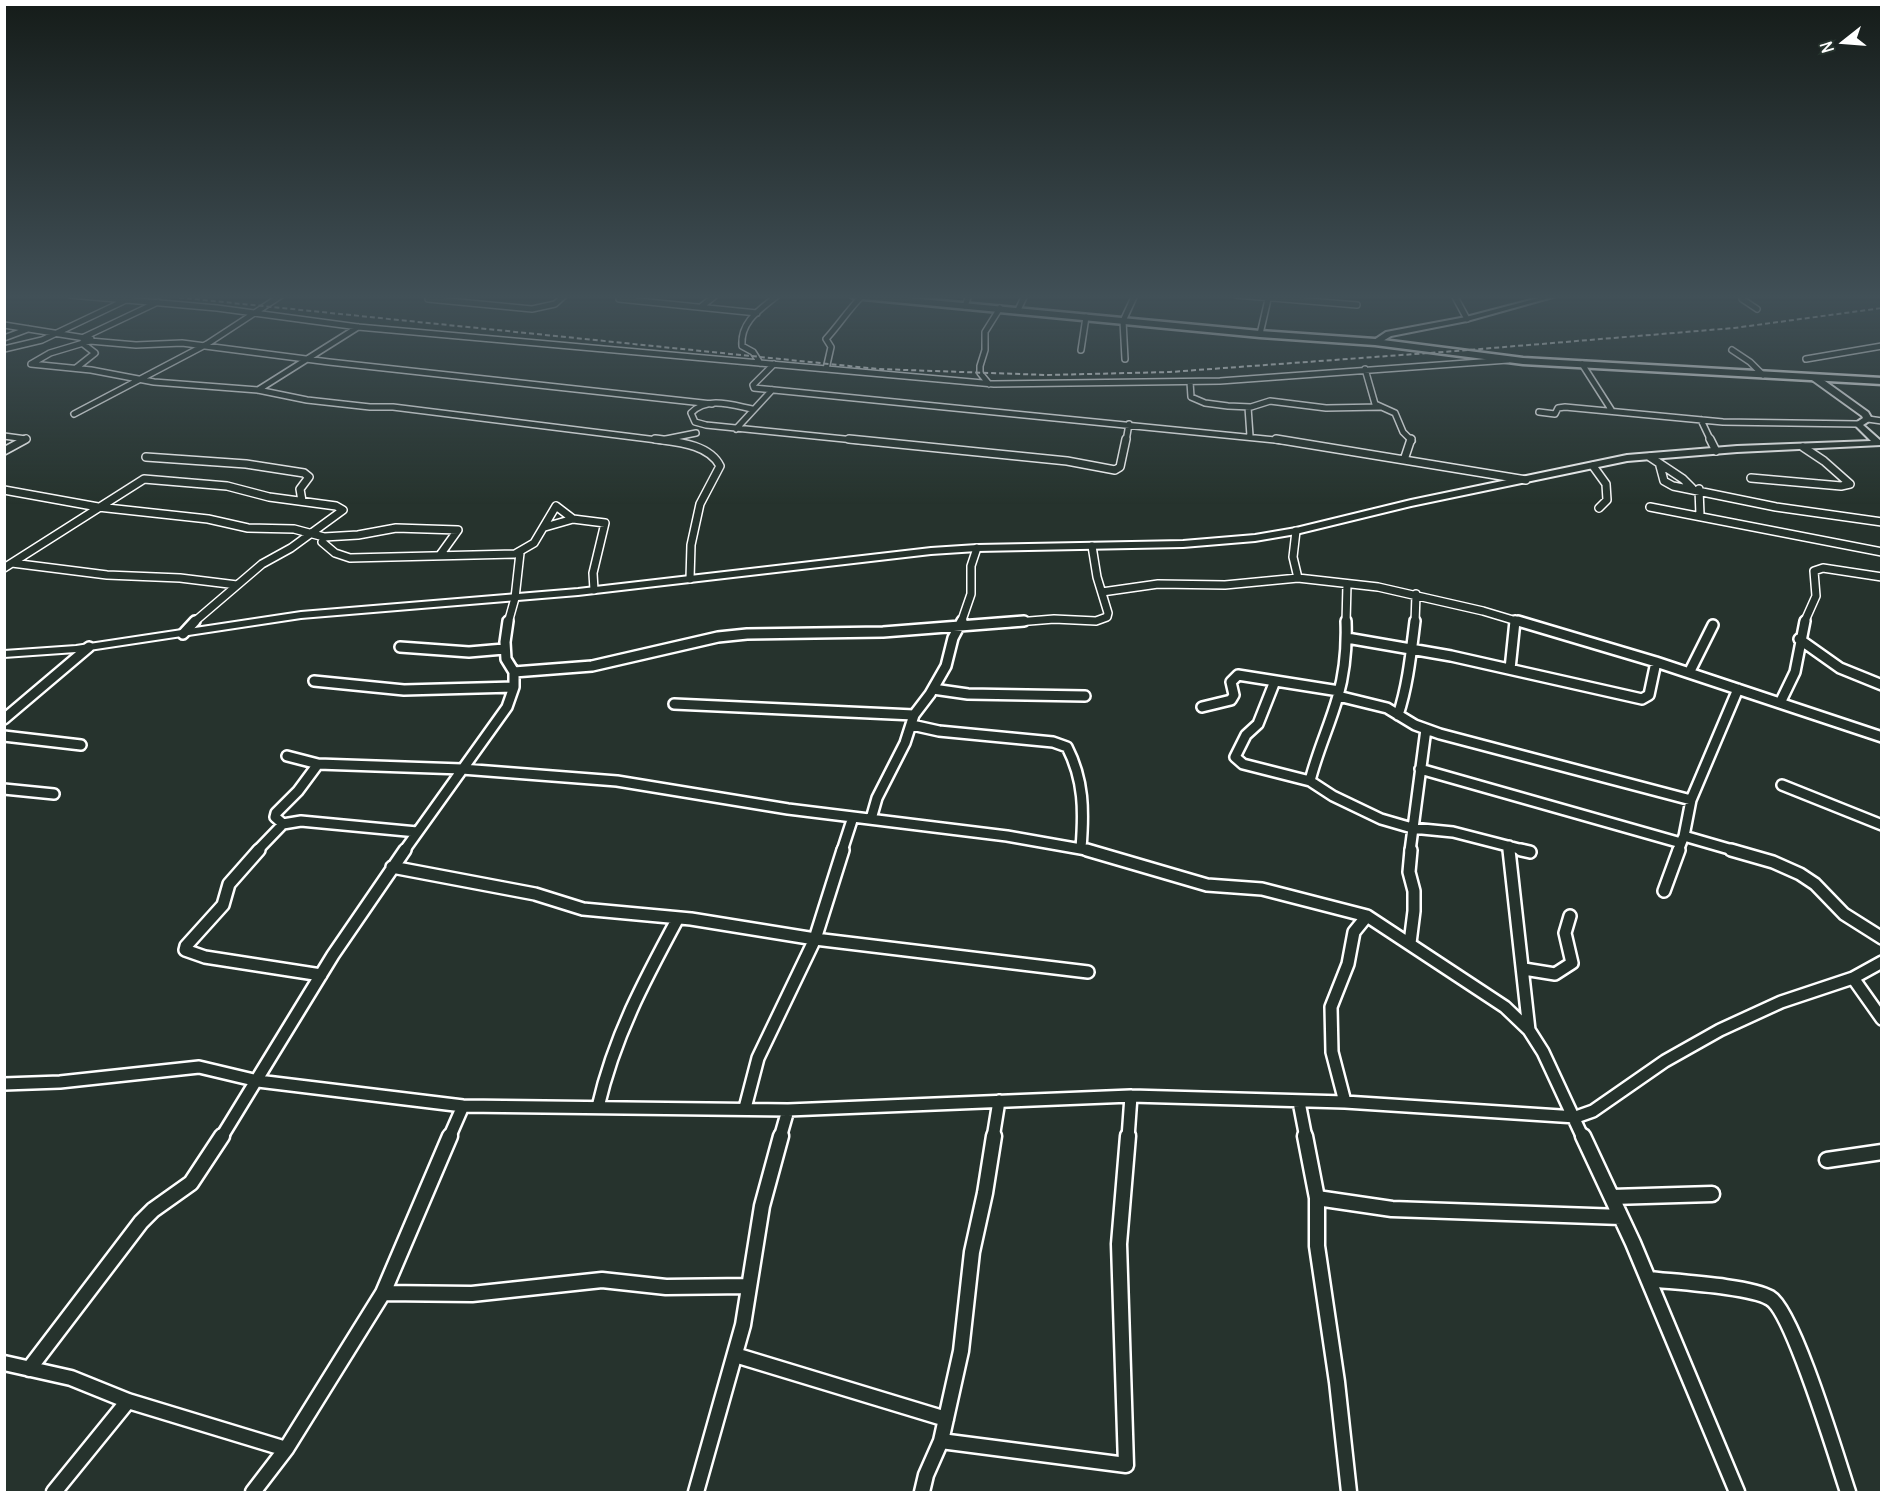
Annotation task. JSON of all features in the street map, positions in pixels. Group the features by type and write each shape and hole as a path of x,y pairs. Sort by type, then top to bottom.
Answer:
{"main road":[{"path":"1596,365 1881,381"}],"street":[{"path":"31,365 75,368 141,379 258,390 307,400 370,407 393,407 661,440 692,446 710,453 720,466 700,504 691,544 690,579"},
{"path":"75,368 79,365"},
{"path":"74,414 154,370 170,365"},
{"path":"258,390 299,365"},
{"path":"360,365 752,409"},
{"path":"760,365 764,374"},
{"path":"773,365 754,388 1250,436 1526,480"},
{"path":"783,365 989,384 1190,382 1425,365"},
{"path":"826,369 827,365"},
{"path":"980,365 980,373 989,384"},
{"path":"1583,365 1612,411"},
{"path":"1753,365 1763,375"},
{"path":"1365,369 1375,404 1395,413 1403,432 1412,440 1404,460"},
{"path":"1815,378 1856,407 1868,419"},
{"path":"1190,382 1189,394 1201,403 1248,406 1269,401 1326,408 1381,407"},
{"path":"736,429 752,409 772,390"},
{"path":"684,401 692,411 693,421 706,425 1067,461 1091,468 1115,470 1120,467 1129,424"},
{"path":"692,411 700,405 712,404"},
{"path":"1248,406 1250,436"},
{"path":"1539,412 1557,413 1558,408 1564,407 1701,420 1858,424 1868,419 1881,421"},
{"path":"1701,420 1716,451"},
{"path":"1858,424 1880,444"},
{"path":"692,446 691,442 696,434 706,425"},
{"path":"661,440 696,434"},
{"path":"4,436 26,439 4,451"},
{"path":"4,654 89,647 301,615 515,598 978,548 1194,543 1296,531 1412,503 1627,458 1716,451 1880,444"},
{"path":"1751,478 1842,486 1850,484 1824,460 1803,447"},
{"path":"146,457 246,464 304,473 309,477 300,489 302,501"},
{"path":"1650,457 1695,489 1700,516"},
{"path":"1593,466 1606,484 1607,500 1599,508"},
{"path":"1660,466 1664,481 1673,486 1776,507 1881,522"},
{"path":"4,568 144,479 227,486 269,497 336,506 343,510 291,548 271,557 202,613 183,634"},
{"path":"4,490 98,507 214,520 248,528 285,529 324,537 358,535 403,528 458,530 440,555"},
{"path":"324,537 322,542 328,549 344,557 384,558 520,553 534,543 556,506 573,519"},
{"path":"1650,507 1881,552"},
{"path":"545,527 573,519 605,524 593,573 594,590"},
{"path":"1296,531 1293,557 1298,578"},
{"path":"514,672 592,666 681,645 747,634 883,632 1053,619 1096,621 1107,617 1108,614 1092,546"},
{"path":"871,819 877,798 905,743 913,720 946,666 953,638 960,627 971,594 971,566 978,548"},
{"path":"30,1369 141,1222 153,1210 191,1183 258,1081 321,975 393,867 462,769 500,720 514,687 514,672 506,659 504,649 508,620 515,598 520,553"},
{"path":"4,562 107,575 180,578 237,585"},
{"path":"1780,703 1794,672 1799,639 1807,613 1816,597 1814,571 1817,568 1881,577"},
{"path":"1102,592 1158,584 1225,585 1298,578 1416,594 1515,620 1656,662 1881,737"},
{"path":"1310,781 1316,755 1339,694 1347,650 1345,598 1347,584"},
{"path":"1398,715 1405,698 1415,623 1416,594"},
{"path":"1510,669 1515,620"},
{"path":"1689,673 1713,625"},
{"path":"1347,638 1410,648 1642,699 1649,695 1656,662"},
{"path":"1799,639 1840,668 1881,685"},
{"path":"400,646 469,652 504,649"},
{"path":"4,719 89,647"},
{"path":"1202,707 1231,700 1234,695 1231,681 1238,675 1275,681 1339,694 1376,705 1426,729 1691,800"},
{"path":"314,681 404,690 514,687"},
{"path":"1275,681 1258,724 1246,735 1235,757 1243,764 1310,781 1352,806 1381,819 1412,828 1453,832 1530,852"},
{"path":"933,689 968,694 1085,696"},
{"path":"1664,891 1682,840 1691,800 1738,689"},
{"path":"674,704 913,720 1053,742 1067,747 1080,774 1085,797 1082,848"},
{"path":"1410,944 1414,911 1414,891 1409,872 1412,828 1426,729"},
{"path":"4,736 81,745"},
{"path":"287,756 318,764 462,769 617,781 718,798 1007,836 1082,848 1207,885 1262,889 1367,916 1505,1007 1529,1030 1543,1052 1576,1117 1622,1217 1737,1492"},
{"path":"283,824 275,817 276,813 298,791 318,764"},
{"path":"1420,769 1682,840 1773,862 1800,874 1815,884 1844,914 1881,938"},
{"path":"1782,785 1881,825"},
{"path":"4,789 54,794"},
{"path":"745,1108 758,1058 796,982 814,939 854,817"},
{"path":"321,975 205,957 185,950 186,946 223,905 230,884 283,824 301,821 417,832"},
{"path":"1509,846 1529,1030"},
{"path":"393,867 535,894 583,909 678,918 814,939 1088,972"},
{"path":"1346,1102 1332,1052 1331,1007 1348,964 1354,932 1367,916"},
{"path":"1524,969 1555,974 1572,963 1565,932 1565,923 1570,916"},
{"path":"598,1107 616,1044 644,983 678,918"},
{"path":"4,1084 60,1082 199,1067 258,1081 463,1106 788,1110 1131,1096 1346,1102 1576,1117 1593,1111 1665,1061 1720,1030 1781,1002 1853,978 1881,962"},
{"path":"1853,978 1881,1019"},
{"path":"941,1442 1126,1465 1119,1244 1131,1096"},
{"path":"922,1492 926,1475 941,1442 961,1351 972,1252 985,1193 999,1101"},
{"path":"1299,1102 1317,1198 1317,1246 1332,1340 1349,1492"},
{"path":"253,1492 286,1449 383,1293 463,1106"},
{"path":"696,1492 743,1325 762,1206 788,1110"},
{"path":"1827,1160 1881,1152"},
{"path":"1612,1197 1712,1194"},
{"path":"1317,1198 1414,1210 1622,1217"},
{"path":"1648,1279 1745,1291 1768,1296 1779,1305 1793,1332 1846,1480 1848,1492"},
{"path":"383,1293 464,1295 505,1292 546,1284 602,1280 673,1287 748,1287"},
{"path":"735,1355 946,1419"},
{"path":"4,1363 71,1378 128,1401 286,1449"},
{"path":"54,1492 128,1401"}],"railway":[{"path":"838,365 878,369 1047,375 1170,372 1267,365"}]}
